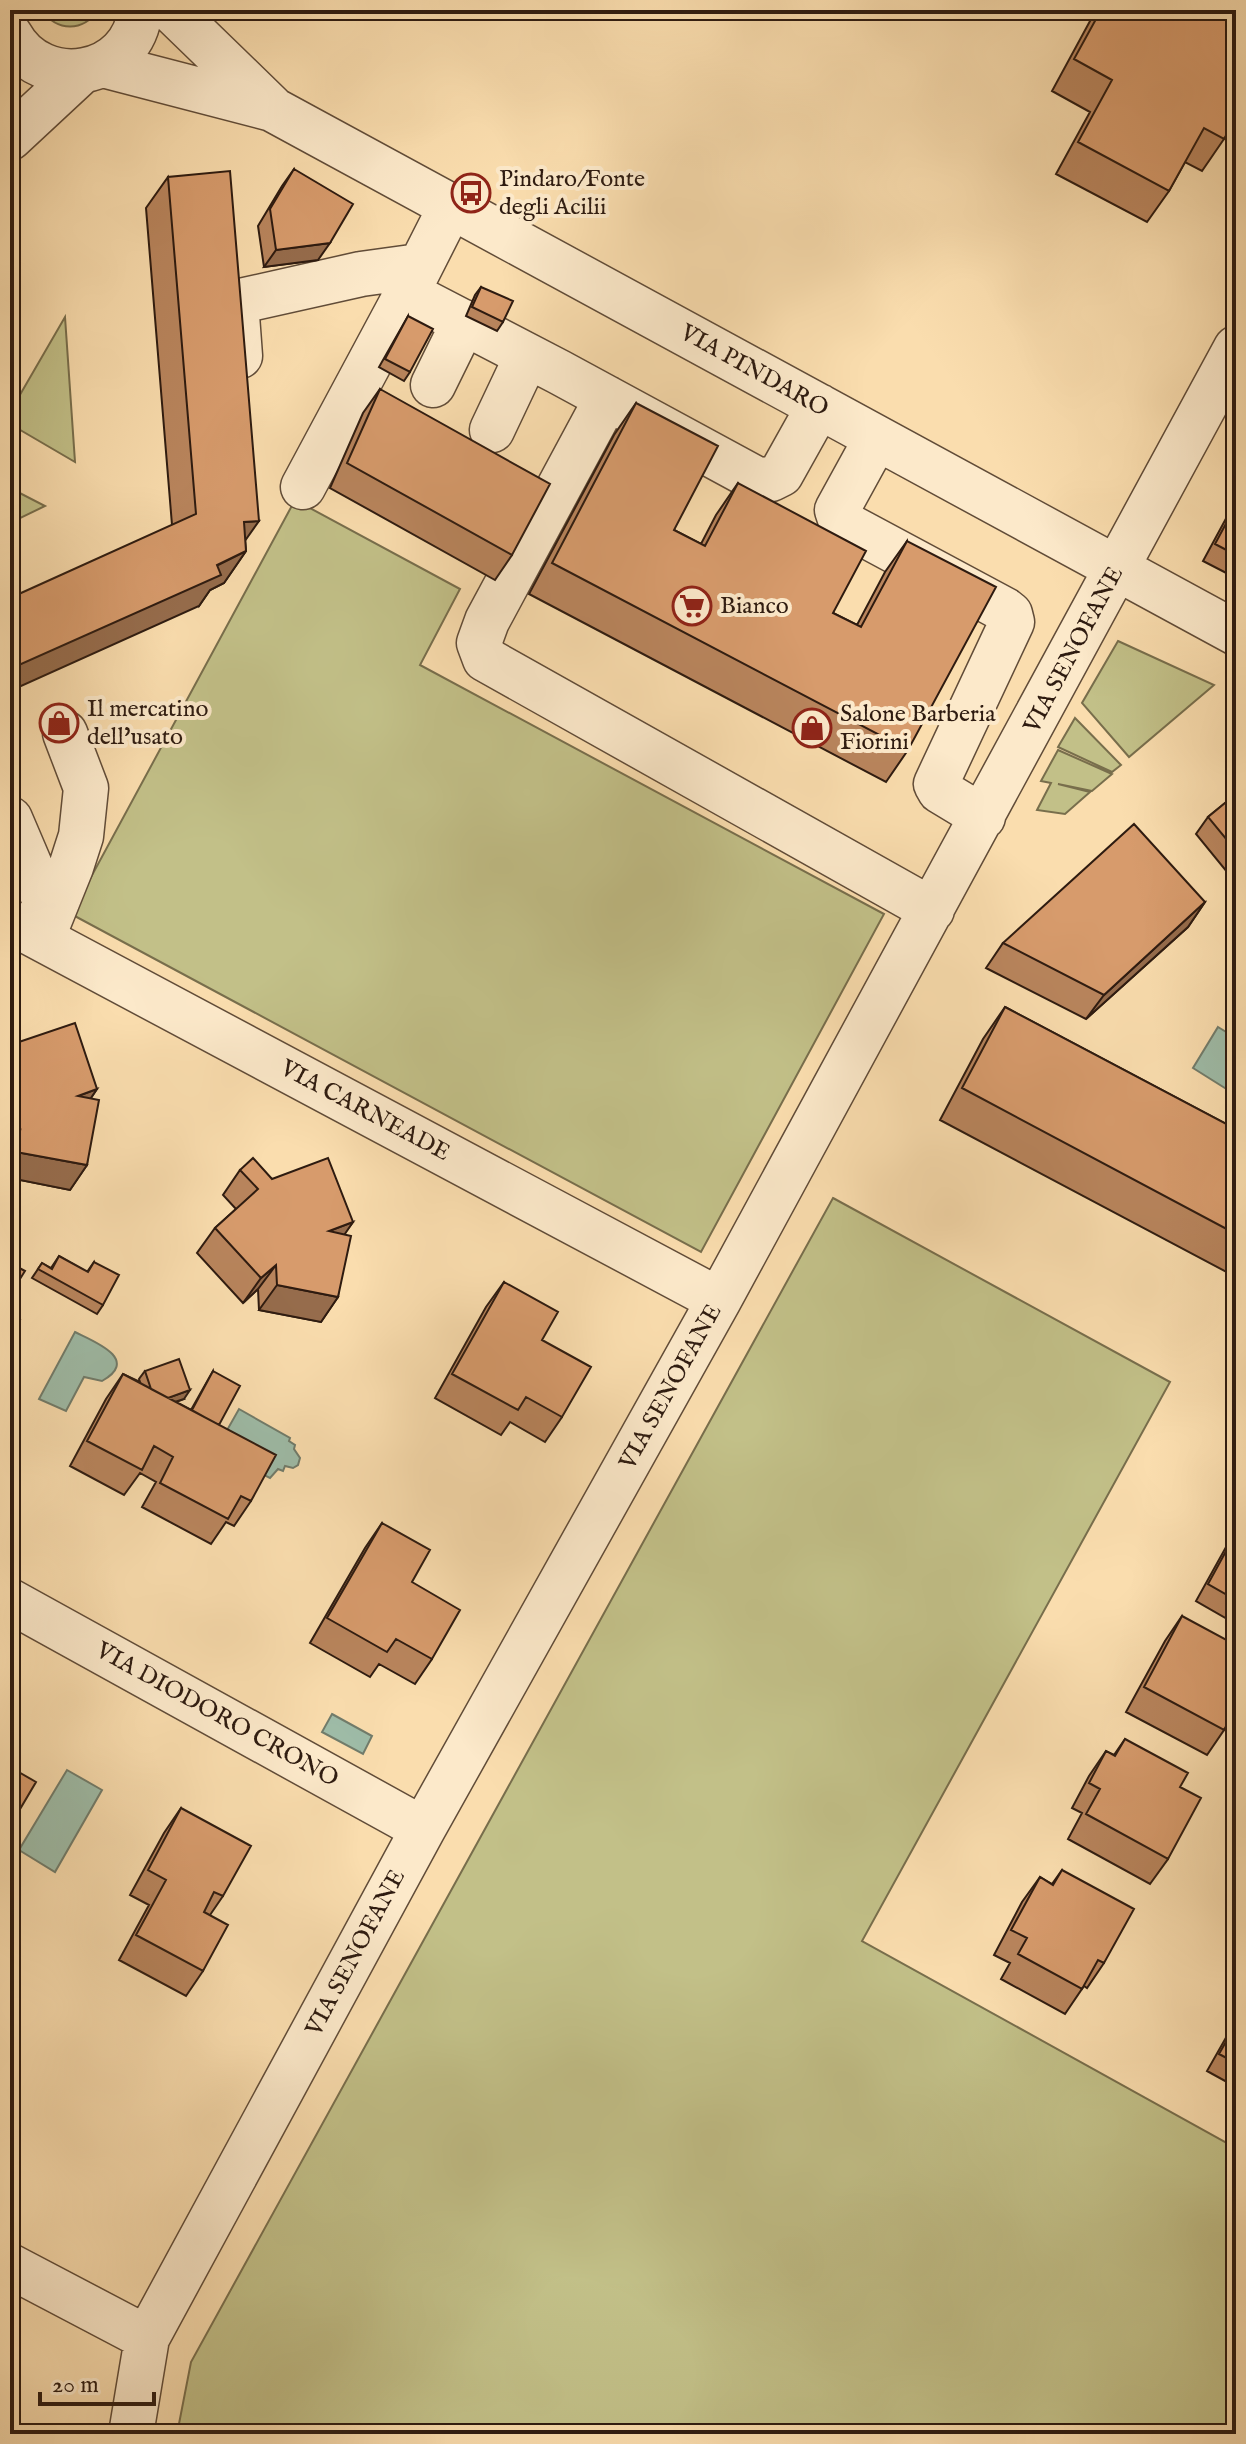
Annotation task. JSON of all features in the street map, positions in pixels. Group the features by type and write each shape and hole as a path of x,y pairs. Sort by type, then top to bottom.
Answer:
{"street":[{"path":"10,138 92,68 121,52 134,34 140,10"},
{"path":"171,10 272,109"},
{"path":"10,35 16,46 34,62 57,71 92,68 272,109"},
{"name":"VIA PINDARO","path":"272,109 1236,633"},
{"path":"303,487 451,206"},
{"path":"244,402 234,286 361,274 413,279 464,322 758,480 781,474 819,406"},
{"path":"433,385 464,322"},
{"name":"VIA SENOFANE","path":"131,2434 147,2338 423,1829 719,1300 1236,348"},
{"path":"492,430 527,356"},
{"path":"607,398 487,621 479,643 485,659 932,910"},
{"path":"876,439 837,510 841,522 1010,614 1012,622 936,784 940,791 983,817"},
{"path":"34,925 71,867 81,836 86,788 65,733"},
{"path":"10,819 34,925"},
{"name":"VIA CARNEADE","path":"34,925 719,1300"},
{"name":"VIA DIODORO CRONO","path":"10,1601 423,1829"},
{"path":"10,2266 147,2338"}],"shaded area":[{"path":"42,10 98,10 85,22 70,26 55,22"},
{"path":"65,317 75,462 10,424 10,412"},
{"path":"10,488 45,506 10,523"},
{"path":"295,500 460,589 420,665 884,914 701,1252 71,914"},
{"path":"1118,641 1214,685 1129,757 1082,703"},
{"path":"1075,718 1121,765 1112,772 1058,747"},
{"path":"1058,750 1112,774 1092,791 1058,784 1090,792 1065,814 1037,810 1051,783 1041,781"},
{"path":"1218,1027 1236,1038 1236,1095 1193,1068"},
{"path":"833,1198 1170,1382 862,1941 1236,2148 1236,2434 177,2434 191,2362"},
{"path":"75,1332 110,1352 117,1365 113,1373 102,1381 84,1377 66,1411 39,1399"},
{"path":"239,1409 290,1438 300,1458 298,1465 293,1468 285,1466 283,1471 278,1469 270,1478 246,1466 222,1439"},
{"path":"332,1714 372,1736 363,1754 322,1732"},
{"path":"67,1770 102,1790 55,1872 19,1850"}],"building":[{"path":"1101,10 1236,10 1236,118 1224,139 1204,128 1169,191 1078,142 1112,80 1074,59"},
{"path":"294,169 353,204 330,243 276,250 270,209"},
{"path":"230,171 259,521 244,522 246,551 217,565 221,575 10,669 10,598 196,514 168,177"},
{"path":"481,287 513,301 503,322 472,307"},
{"path":"408,316 433,329 410,372 385,359"},
{"path":"380,389 550,484 512,555 347,463"},
{"name":"Bianco","path":"636,403 718,446 674,530 705,546 738,483 866,551 833,613 861,627 907,541 996,587 908,750 552,563"},
{"path":"1236,505 1236,555 1215,544"},
{"path":"1236,794 1236,851 1208,817"},
{"path":"1134,824 1205,902 1104,995 1003,943"},
{"path":"1005,1007 1236,1129 1236,1234 962,1088"},
{"path":"75,1023 97,1089 78,1096 99,1100 87,1165 16,1152 20,1131 10,1140 10,1045"},
{"path":"253,1158 272,1179 328,1158 353,1222 329,1231 351,1236 338,1297 277,1285 276,1265 261,1278 215,1228 258,1189 240,1170"},
{"path":"59,1256 88,1272 94,1262 119,1275 103,1305 38,1269 42,1263 52,1269"},
{"path":"10,1263 25,1271 13,1290 10,1288"},
{"path":"504,1282 558,1312 542,1340 591,1367 562,1417 526,1397 518,1410 452,1374"},
{"path":"10,1315 20,1320 10,1340"},
{"path":"179,1359 190,1390 168,1398 151,1389 145,1371"},
{"path":"213,1371 240,1386 219,1425 192,1410"},
{"path":"123,1374 276,1455 251,1501 241,1496 228,1519 160,1483 173,1457 154,1446 142,1470 87,1441"},
{"path":"382,1523 430,1550 412,1582 460,1610 432,1659 396,1639 387,1652 327,1618"},
{"path":"1236,1533 1236,1600 1208,1584"},
{"path":"1182,1616 1236,1645 1236,1708 1224,1730 1144,1687"},
{"path":"1125,1739 1188,1773 1180,1787 1201,1798 1168,1859 1086,1814 1100,1789 1089,1783 1106,1751 1115,1756"},
{"path":"10,1767 36,1782 10,1826"},
{"path":"181,1808 251,1846 223,1896 214,1892 204,1912 228,1925 203,1971 136,1935 166,1880 148,1870"},
{"path":"1062,1870 1134,1909 1104,1963 1098,1960 1082,1989 1018,1954 1027,1938 1011,1930 1040,1877 1053,1885"},
{"path":"1236,2024 1236,2063 1219,2054"},
{"path":"10,2429 33,2434 10,2434"}],"place":[{"name":"Pindaro/Fonte degli Acilii","path":"471,193"},
{"name":"Bianco","path":"692,606"},
{"name":"Il mercatino dell'usato","path":"59,723"},
{"name":"Salone Barberia Fiorini","path":"812,728"}]}
